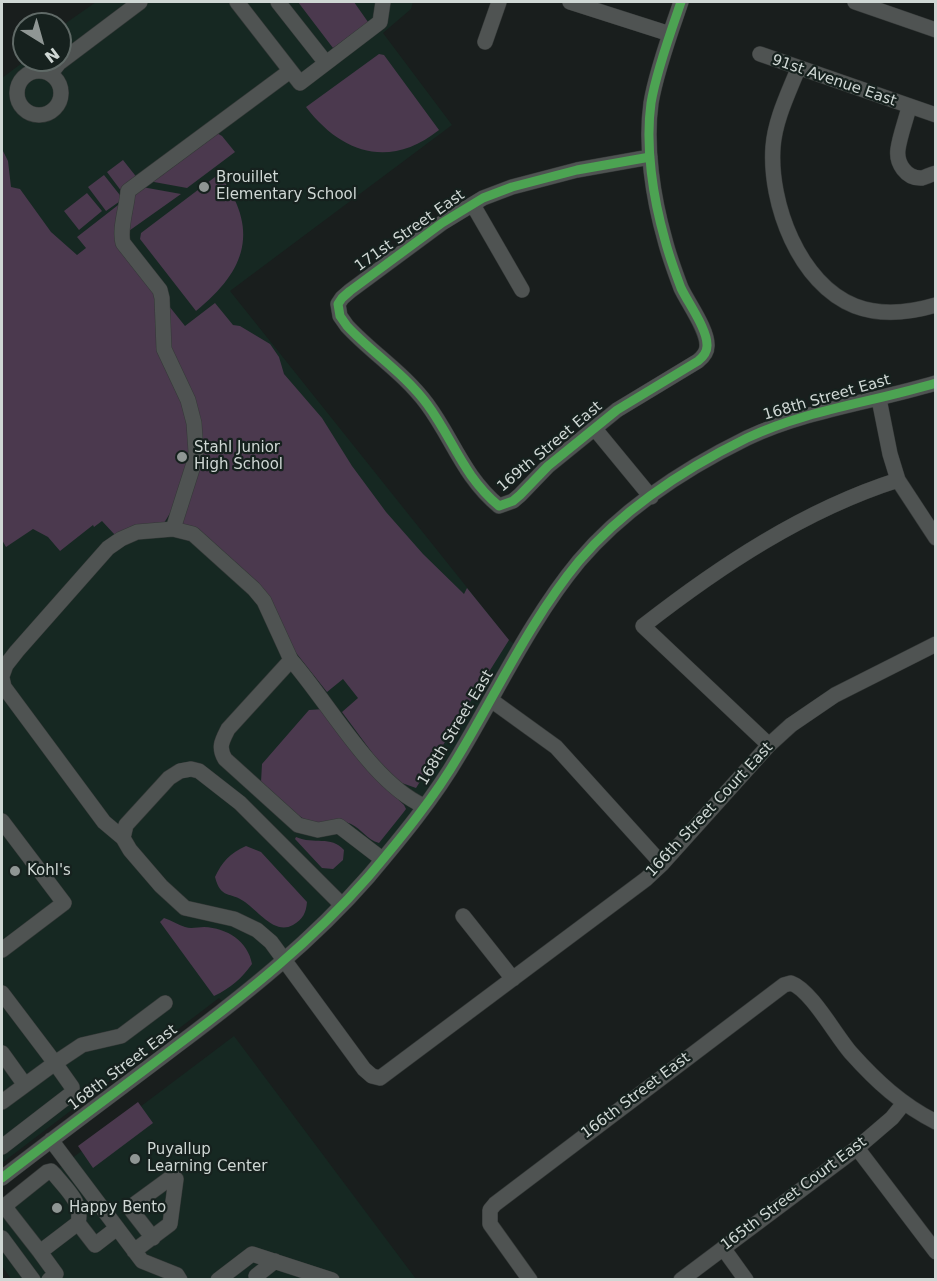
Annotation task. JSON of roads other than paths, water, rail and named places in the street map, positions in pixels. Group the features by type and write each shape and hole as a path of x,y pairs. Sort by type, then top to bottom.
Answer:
{"street":[{"path":"51,74 58,63 140,2"},
{"path":"237,2 300,83 380,22 383,2"},
{"path":"278,2 326,63"},
{"path":"485,42 499,2"},
{"path":"570,2 670,34"},
{"path":"650,157 651,103 681,2"},
{"path":"855,2 936,30"},
{"name":"91st Avenue East","path":"760,54 936,115"},
{"path":"798,69 775,130 773,169 776,191 795,247 825,286 837,297 854,305 888,313 905,312 936,305"},
{"path":"173,529 194,463 196,452 194,423 188,400 164,349 160,290 123,243 121,231 128,191 290,71"},
{"name":"91st Avenue East","path":"909,106 898,149 898,159 906,173 914,177 923,178 936,172"},
{"name":"171st Street East","path":"499,506 482,490 459,459 426,402 347,326 338,310 338,304 350,291 442,223 483,198 512,187 577,170 650,157"},
{"name":"169th Street East","path":"499,506 513,501 548,466 617,410 688,369 705,355 707,348 702,330 670,260 655,200 650,157"},
{"path":"473,205 522,290"},
{"name":"168th Street East","path":"2,1178 228,1007 285,960 342,906 382,860 448,774 520,648 555,594 579,561 622,518 651,496 715,455 771,428 848,405 936,383"},
{"path":"879,399 890,454 898,480 936,538"},
{"path":"595,429 651,496"},
{"path":"769,745 643,626 715,572 745,554 832,505 898,480"},
{"path":"285,960 278,949 257,930 234,919 185,908 161,886 130,850 123,838 104,822 4,687 2,677 6,665 16,651 108,548 136,532 173,529 193,534 254,588 264,601 291,660 371,763 397,789 411,800 424,806"},
{"name":"166th Street Court East","path":"285,960 364,1069 372,1076 380,1078 392,1072 646,879 769,745 813,708 936,644"},
{"path":"291,660 228,729 220,743 221,751 225,759 298,825 318,830 339,826 382,860"},
{"path":"491,700 556,747 662,864"},
{"path":"123,838 126,825 169,778 180,771 200,771 240,803 342,906"},
{"path":"2,821 64,903 2,950"},
{"path":"462,916 513,979"},
{"name":"166th Street East","path":"530,1280 494,1232 490,1224 490,1210 510,1192 784,985 791,983 803,990 849,1051 870,1074 904,1103"},
{"path":"2,993 72,1087 72,1093 2,1147"},
{"path":"2,1102 82,1045 121,1036 165,1003"},
{"path":"3,1058 25,1085"},
{"path":"904,1103 916,1113 936,1122"},
{"name":"165th Street Court East","path":"681,1280 857,1148 892,1118 904,1103"},
{"path":"51,1140 142,1261 177,1275 180,1280"},
{"path":"857,1148 936,1252"},
{"path":"39,1252 78,1223 81,1214 79,1206 51,1171 7,1204 8,1211 39,1252 56,1274 49,1280"},
{"path":"78,1223 95,1245 117,1228"},
{"path":"2,1238 33,1280"},
{"path":"134,1251 153,1238"},
{"path":"723,1248 746,1280"},
{"path":"218,1280 252,1254 332,1280"},
{"path":"256,1276 275,1261"}],"place":[{"name":"Brouillet Elementary School","path":"204,187"},
{"name":"Stahl Junior High School","path":"182,457"},
{"name":"Kohl's","path":"15,871"},
{"name":"Puyallup Learning Center","path":"135,1159"},
{"name":"Happy Bento","path":"57,1208"}]}
